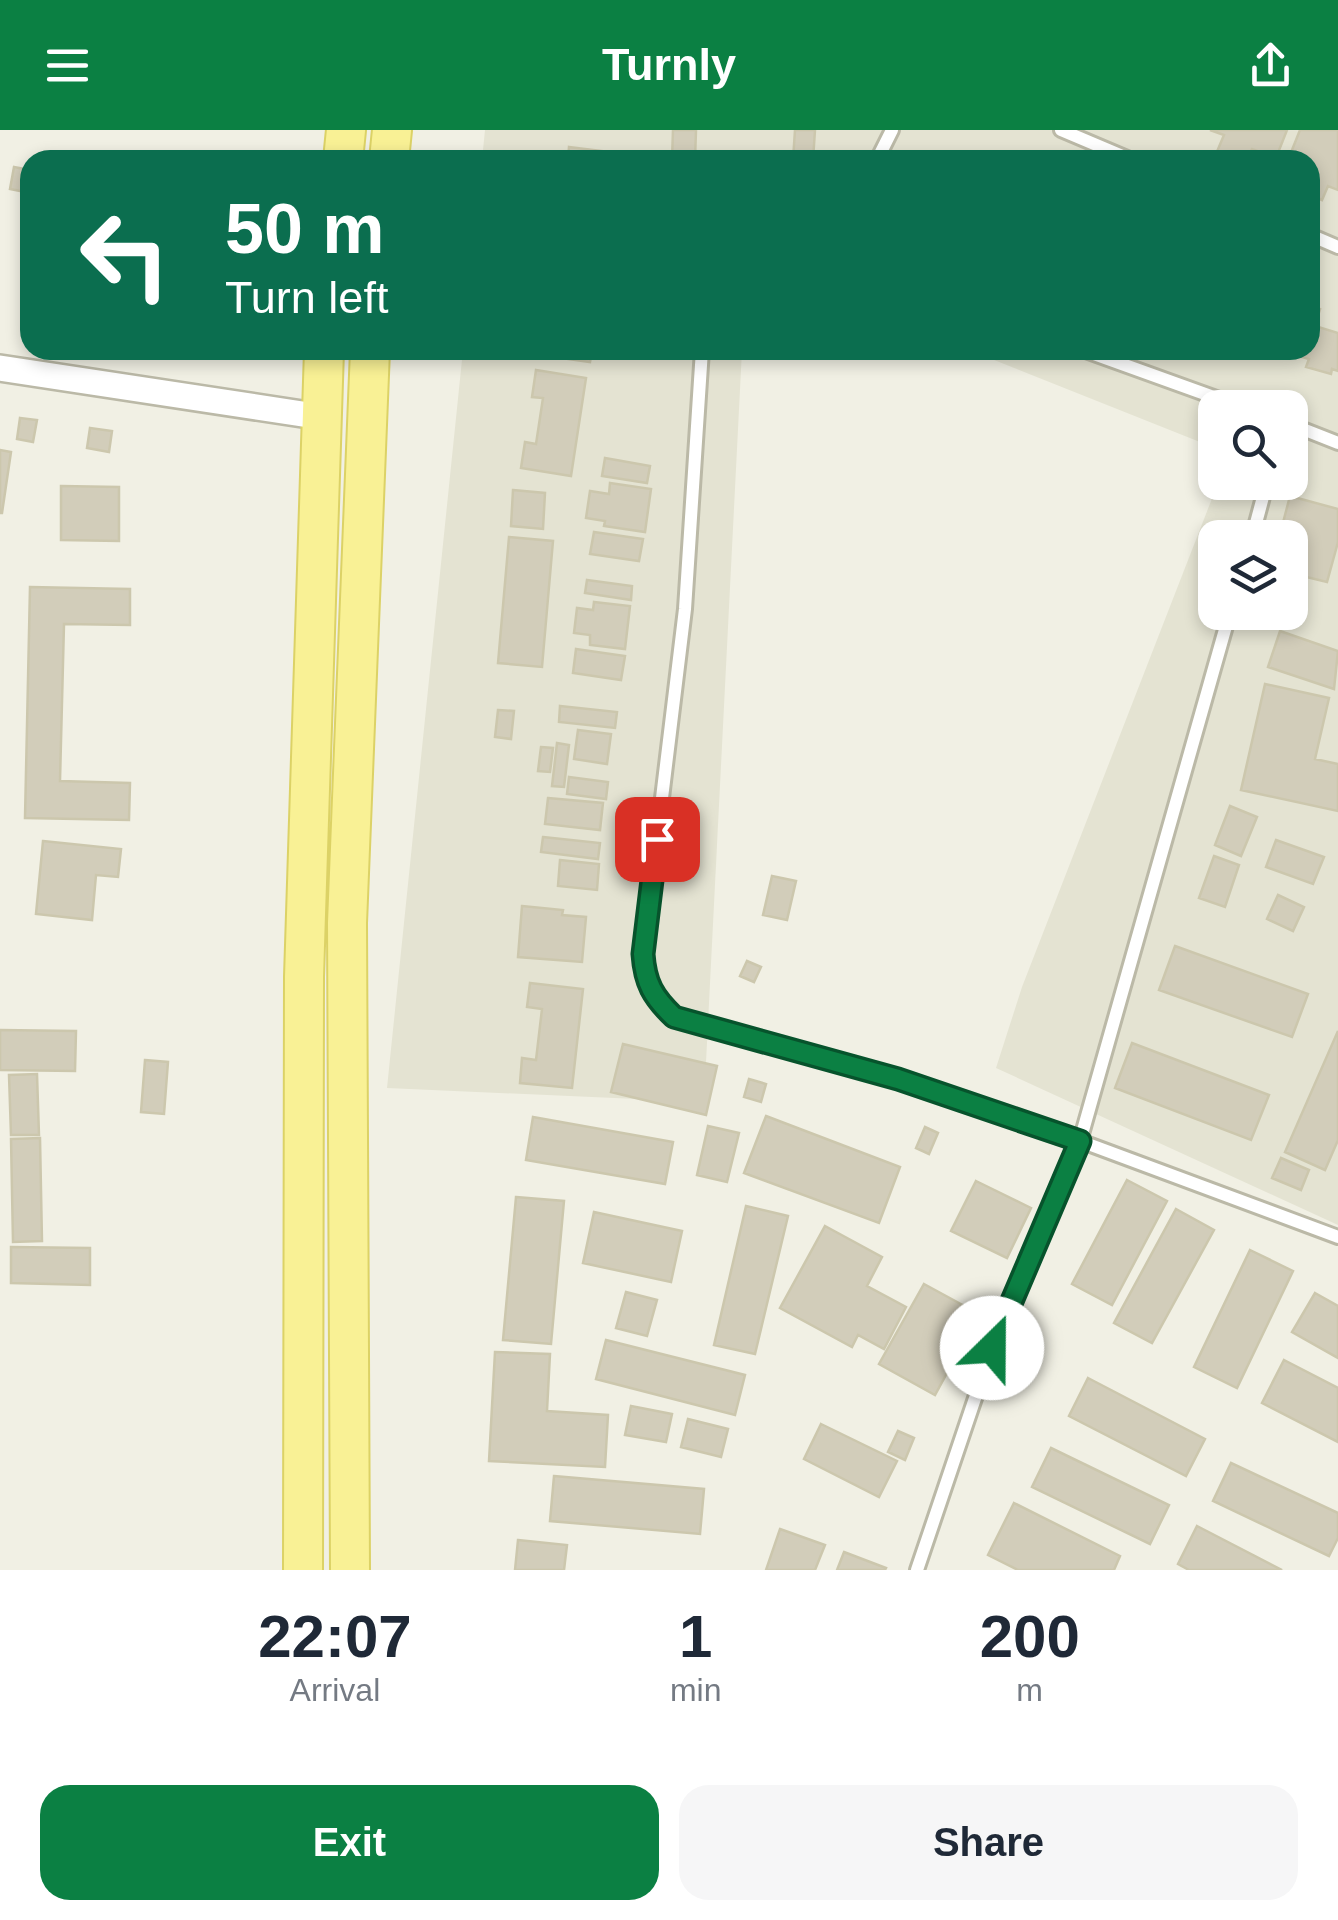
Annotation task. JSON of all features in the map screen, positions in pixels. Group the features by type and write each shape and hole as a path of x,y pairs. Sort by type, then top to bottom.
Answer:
{"main road":[{"path":"303,1570 304,977 324,360"},
{"path":"350,1570 346,923 370,360"}],"street":[{"path":"0,368 322,417"}],"lane":[{"path":"1060,130 1108,150"},
{"path":"701,360 685,608 643,954 651,992 674,1017 898,1079 1080,1141 1338,1237"},
{"path":"1110,360 1198,392"},
{"path":"1308,431 1338,442"},
{"path":"918,1570 992,1348 1080,1141 1225,630"}],"shaded area":[{"path":"485,130 1338,130 1338,1225 996,1068 1022,987 1198,534 1198,630 1308,630 1308,520 1204,520 1211,500 1308,500 1308,390 1198,390 1198,441 994,360 1320,360 1320,150 483,150"},
{"path":"462,360 741,360 704,1102 387,1088"}],"building":[{"path":"673,130 696,130 695,150 672,150"},
{"path":"795,130 815,130 814,150 794,150"},
{"path":"1210,130 1287,130 1279,150 1218,150 1224,135"},
{"path":"1300,130 1338,130 1338,190 1328,186 1320,199 1320,150 1292,150"},
{"path":"14,167 20,168 20,191 10,189"},
{"path":"1320,328 1338,333 1338,371 1332,369 1331,374 1306,367 1309,360 1320,360"},
{"path":"536,370 586,378 571,476 521,468 525,442 536,444 543,398 532,397"},
{"path":"20,418 37,420 33,442 17,439"},
{"path":"90,428 112,431 109,452 87,448"},
{"path":"0,450 11,452 2,513 0,513"},
{"path":"605,458 650,466 647,483 602,476"},
{"path":"610,483 651,489 645,532 604,526 605,521 586,518 590,491 609,494"},
{"path":"61,486 119,487 119,541 61,540"},
{"path":"513,490 545,493 543,529 511,526"},
{"path":"1289,500 1338,509 1338,542 1327,582 1308,577 1308,520 1284,520"},
{"path":"594,532 643,539 639,561 590,554"},
{"path":"509,537 553,541 542,667 498,663"},
{"path":"587,580 632,586 631,600 585,593"},
{"path":"30,587 130,589 130,625 64,624 60,781 130,783 129,820 25,818"},
{"path":"594,602 630,606 625,649 590,645 590,635 574,633 577,608 593,610"},
{"path":"1280,631 1338,651 1334,689 1268,667"},
{"path":"576,649 625,656 621,680 573,673"},
{"path":"1265,684 1329,698 1315,759 1338,764 1338,811 1241,790"},
{"path":"560,706 617,712 615,728 559,722"},
{"path":"498,710 514,711 511,739 495,737"},
{"path":"578,730 611,734 607,764 574,759"},
{"path":"557,743 569,745 564,787 552,786"},
{"path":"541,747 553,748 550,772 538,771"},
{"path":"569,777 608,782 606,799 567,794"},
{"path":"548,798 603,803 600,830 545,824"},
{"path":"1230,806 1257,817 1241,856 1215,845"},
{"path":"543,837 600,843 598,859 541,852"},
{"path":"1276,840 1324,857 1313,884 1266,867"},
{"path":"43,841 121,849 118,877 96,875 92,920 36,914"},
{"path":"1214,856 1239,865 1225,907 1199,898"},
{"path":"560,860 599,864 597,890 558,886"},
{"path":"772,876 796,881 787,920 763,915"},
{"path":"1278,895 1304,907 1293,931 1267,919"},
{"path":"522,906 563,910 562,915 586,917 582,962 518,957"},
{"path":"1175,946 1308,994 1292,1037 1159,990"},
{"path":"747,961 761,967 754,982 740,976"},
{"path":"530,983 583,989 572,1088 520,1083 522,1058 536,1060 542,1009 527,1007"},
{"path":"0,1030 76,1031 75,1071 0,1070"},
{"path":"1338,1031 1338,1140 1325,1170 1285,1152"},
{"path":"1132,1043 1269,1095 1251,1140 1115,1088"},
{"path":"623,1044 717,1066 706,1115 611,1092"},
{"path":"145,1060 168,1062 164,1114 141,1112"},
{"path":"37,1074 39,1135 11,1135 9,1075"},
{"path":"749,1079 766,1084 761,1102 744,1097"},
{"path":"766,1116 900,1167 879,1223 744,1173"},
{"path":"533,1117 673,1142 665,1184 526,1160"},
{"path":"708,1126 739,1133 727,1182 697,1175"},
{"path":"925,1127 938,1133 929,1154 916,1148"},
{"path":"40,1138 42,1241 13,1242 11,1139"},
{"path":"1281,1158 1309,1170 1301,1190 1272,1178"},
{"path":"1127,1180 1167,1201 1112,1305 1072,1284"},
{"path":"976,1181 1031,1208 1007,1258 951,1231"},
{"path":"516,1197 564,1201 551,1344 503,1340"},
{"path":"746,1206 788,1216 755,1354 714,1345"},
{"path":"1176,1209 1214,1230 1152,1343 1114,1323"},
{"path":"594,1212 682,1231 671,1282 583,1263"},
{"path":"825,1226 882,1257 867,1286 906,1307 884,1349 858,1335 852,1347 780,1308"},
{"path":"11,1247 90,1248 90,1285 11,1283"},
{"path":"1250,1250 1293,1271 1237,1388 1194,1367"},
{"path":"924,1284 979,1314 935,1395 879,1364"},
{"path":"626,1292 657,1300 647,1336 616,1328"},
{"path":"1315,1293 1338,1306 1338,1358 1292,1332"},
{"path":"606,1340 745,1375 735,1415 596,1379"},
{"path":"495,1352 550,1354 547,1411 608,1415 605,1467 489,1461"},
{"path":"1284,1360 1338,1388 1338,1442 1262,1403"},
{"path":"1088,1378 1205,1439 1186,1476 1069,1416"},
{"path":"631,1406 672,1414 666,1442 625,1435"},
{"path":"688,1419 728,1429 721,1457 681,1447"},
{"path":"821,1424 897,1461 879,1497 804,1459"},
{"path":"898,1431 914,1438 905,1460 888,1452"},
{"path":"1051,1448 1169,1505 1150,1544 1032,1487"},
{"path":"1231,1463 1338,1513 1338,1538 1329,1556 1213,1501"},
{"path":"554,1476 704,1489 700,1534 550,1521"},
{"path":"1014,1503 1120,1556 1114,1570 1018,1570 988,1555"},
{"path":"1197,1526 1282,1570 1189,1570 1178,1564"},
{"path":"780,1529 825,1545 815,1570 766,1570"},
{"path":"518,1540 567,1545 564,1570 515,1570"},
{"path":"844,1552 886,1568 837,1570"}],"route":[{"path":"657,839 644,974 651,992 674,1017 898,1079 1080,1141 992,1348"}]}
